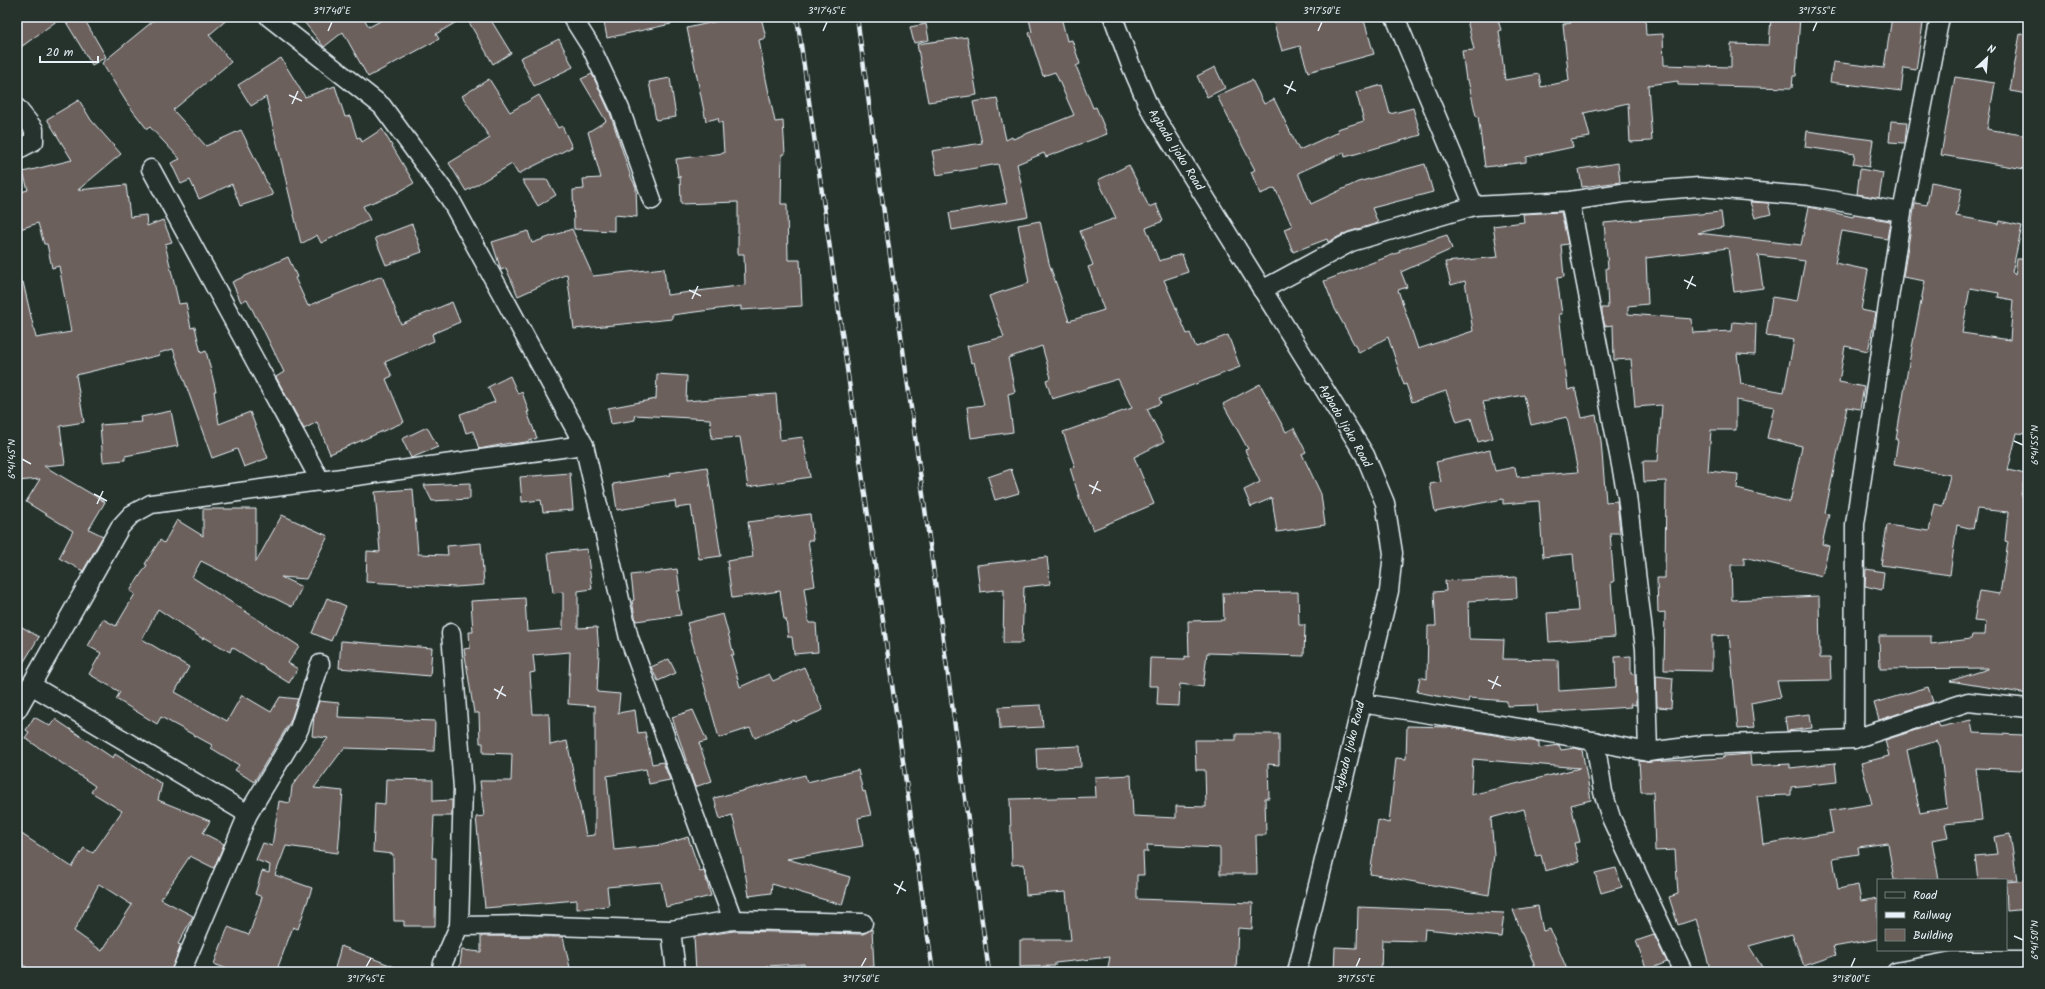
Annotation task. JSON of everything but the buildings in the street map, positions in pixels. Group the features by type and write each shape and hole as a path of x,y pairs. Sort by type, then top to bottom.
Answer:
{"street":[{"path":"269,17 382,106 450,199 584,445 629,638 733,920"},
{"path":"572,17 591,47 620,109 652,200"},
{"name":"Agbado Ijoko Road","path":"1112,17 1149,107 1365,455 1385,503 1393,553 1388,591 1297,972"},
{"path":"1396,17 1474,206"},
{"path":"1854,739 1854,524 1902,212 1940,17"},
{"path":"17,108 34,129 34,141 17,150"},
{"path":"151,169 321,482"},
{"path":"1262,290 1351,242 1474,206 1570,201 1622,193 1699,187 1806,196 1902,212"},
{"path":"1570,201 1627,496 1645,649 1648,752"},
{"path":"17,710 120,527 131,515 151,504 584,445"},
{"path":"441,972 443,963 459,926 463,788 452,633"},
{"path":"181,972 248,814 299,729 320,664"},
{"path":"31,685 248,814"},
{"path":"1361,703 1595,741 1648,752 1703,745 1854,739 1968,702 2028,708"},
{"path":"1595,741 1603,792 1611,818 1683,972"},
{"path":"459,926 524,925 671,930 733,920 862,923"},
{"path":"671,930 676,972"},
{"path":"1896,972 1952,961 2028,961"}],"railway":[{"path":"797,17 933,972"},
{"path":"857,17 989,972"}]}
